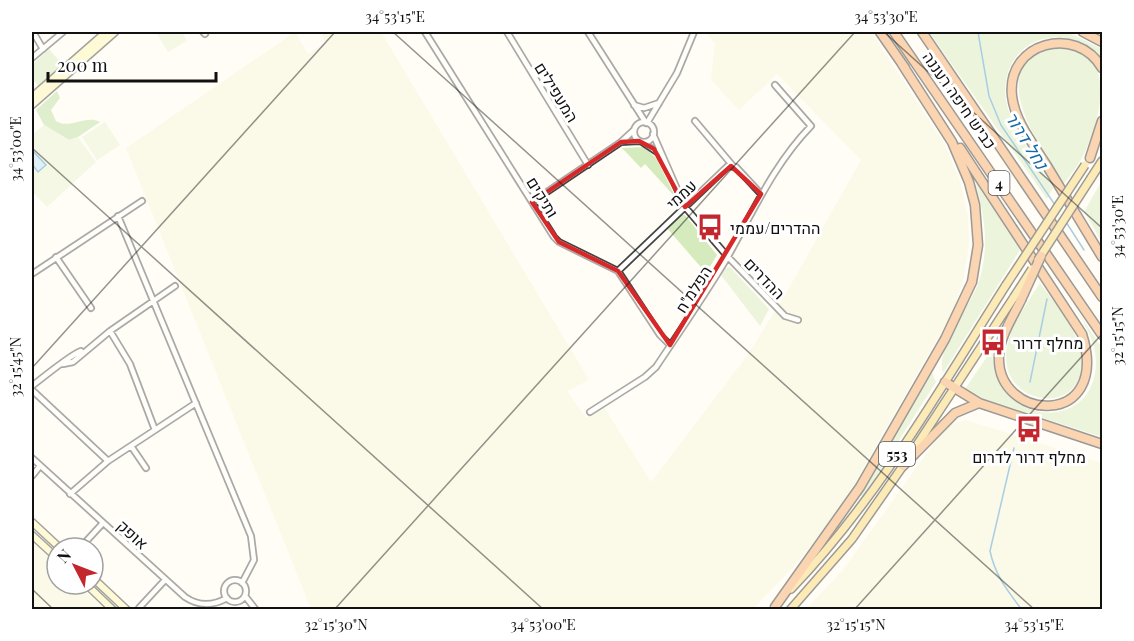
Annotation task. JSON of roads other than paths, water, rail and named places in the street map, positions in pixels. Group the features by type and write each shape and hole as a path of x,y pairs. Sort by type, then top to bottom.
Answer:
{"highway":[{"path":"879,32 985,184 1082,334 1088,354 1087,374 1072,397 1055,406 1037,406 1018,396 1003,378 1000,368 1000,349 1017,298 1041,256"},
{"name":"כביש חיפה רעננה","path":"894,32 1102,335"},
{"name":"כביש חיפה רעננה","path":"922,32 1102,297"},
{"path":"1083,32 1102,42"},
{"path":"1102,68 1093,55 1083,48 1064,42 1045,44 1026,56 1014,74 1012,85 1019,120 1102,257"},
{"path":"773,608 860,487 945,339 964,301 974,273 977,225 963,164 952,142 902,64"},
{"path":"1087,161 1102,121"},
{"path":"945,382 979,403 1102,444"},
{"path":"903,466 955,413 979,403"}],"main road":[{"name":"553","path":"773,608 847,524 945,382 1102,138"},
{"path":"1041,256 1102,161"},
{"name":"553","path":"790,609 852,539 1017,298"}],"street":[{"path":"33,32 43,49"},
{"path":"32,58 63,32"},
{"path":"32,97 106,32"},
{"path":"32,105 115,32"},
{"name":"ותיקים","path":"425,32 556,240 618,271"},
{"name":"המעפילים","path":"507,32 588,165"},
{"path":"588,32 633,105 653,129 653,134 648,141 621,142"},
{"path":"532,202 621,142 636,127 647,123 683,62 694,32"},
{"name":"הפלמ\"ח","path":"590,412 645,377 670,345 728,257 761,194 793,145 811,126 775,85"},
{"path":"633,105 644,108 659,104"},
{"path":"633,105 636,127 641,141"},
{"path":"695,121 733,166 761,194"},
{"name":"ההדרים","path":"653,134 685,207 728,257 785,316 798,320"},
{"name":"ההדרים","path":"641,141 661,156"},
{"name":"עממי","path":"618,271 728,166 733,166"},
{"path":"32,274 142,201"},
{"path":"118,216 253,545 252,568 242,583"},
{"path":"56,257 90,308"},
{"path":"618,271 660,335 670,345"},
{"path":"108,461 32,385 63,364 70,354 84,350 175,286"},
{"path":"110,331 130,364 155,430"},
{"path":"70,494 108,461 196,403"},
{"path":"131,446 146,468"},
{"name":"אופק","path":"32,458 165,580 196,603"},
{"path":"32,476 40,466"},
{"path":"32,522 47,536"},
{"path":"91,536 103,523"},
{"path":"32,535 45,547"},
{"path":"139,608 165,580"},
{"path":"240,601 246,591 242,583 234,580 227,584 224,592 227,598 231,602 240,601 255,609"},
{"path":"105,589 127,609"},
{"path":"99,596 113,609"},
{"path":"245,596 255,609"},
{"path":"193,609 196,603 215,603 227,598"}],"water":[{"path":"32,150 46,165 38,172 32,164"}],"waterway":[{"name":"נחל דרור","path":"978,32 989,96 1001,125 1055,205"},
{"name":"נחל דרור","path":"1066,222 1084,250"},
{"name":"נחל דרור","path":"1030,382 1047,299"},
{"name":"נחל דרור","path":"1014,448 990,551 998,575 1022,610"}],"place":[{"name":"ההדרים/עממי","path":"710,227"},
{"name":"מחלף דרור","path":"993,342"},
{"name":"מחלף דרור לדרום","path":"1029,429"}]}
